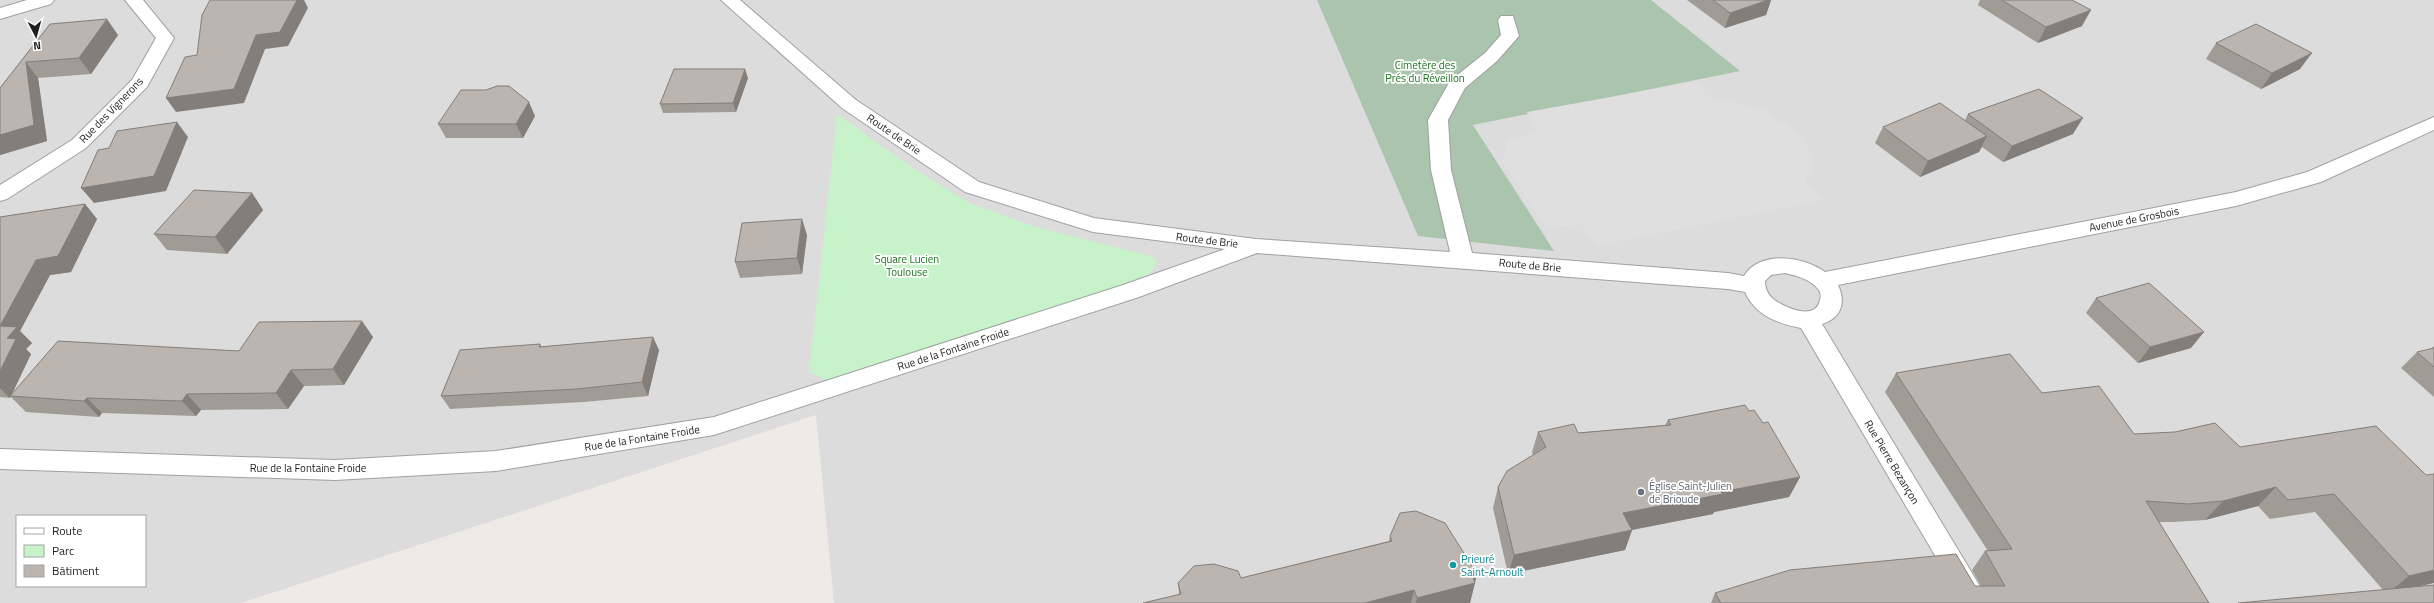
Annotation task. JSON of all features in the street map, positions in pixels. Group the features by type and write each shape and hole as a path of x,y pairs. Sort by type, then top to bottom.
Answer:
{"street":[{"path":"0,14 45,0"},
{"name":"Rue des Vignerons","path":"0,194 79,144 140,83 165,38 134,0"},
{"name":"Route de Brie","path":"730,0 849,104 972,186 1093,225 1256,246 1463,260 1728,281 1753,286"},
{"path":"1463,260 1457,241 1441,170 1438,120 1457,84 1491,57 1510,36 1507,20"},
{"name":"Avenue de Grosbois","path":"1823,280 2236,199 2314,177 2434,123"},
{"name":"Rue de la Fontaine Froide","path":"0,459 335,470 496,461 714,426 1131,291 1256,246"},
{"path":"1786,265 1799,268 1823,280 1830,288 1834,297 1833,306 1820,318 1808,320 1795,319 1771,309 1762,302 1753,286 1754,278 1759,273 1774,266 1786,265"},
{"name":"Rue Pierre Bezançon","path":"1808,320 1875,435 1977,603"}],"shaded area":[{"path":"0,0 2434,0 2434,603 834,603 816,415 241,603 0,603"},
{"path":"1695,82 1711,99 1727,100 1763,110 1789,127 1814,157 1811,172 1805,181 1823,200 1596,246 1581,224 1551,228 1545,226 1502,161 1509,139 1538,133 1527,112"}],"green space":[{"name":"Cimetère des Prés du Réveillon","path":"1317,0 1651,0 1740,71 1473,125 1554,251 1418,236"},
{"name":"Square Lucien Toulouse","path":"837,114 911,167 971,204 1039,228 1150,256 1156,259 1153,270 1145,277 1125,285 827,380 809,372"}],"building":[{"path":"210,0 297,0 280,32 256,35 234,89 166,98 185,57 197,55 202,15"},
{"path":"1713,0 1768,0 1730,13"},
{"path":"2002,0 2072,0 2091,10 2046,27"},
{"path":"107,19 79,58 26,62 34,125 0,135 0,88 50,24"},
{"path":"2256,24 2312,53 2272,73 2216,43"},
{"path":"674,69 745,69 733,103 660,104"},
{"path":"497,86 509,86 529,102 516,124 438,124 461,90 486,90"},
{"path":"2039,89 2083,118 2012,146 1968,114"},
{"path":"1940,103 1987,136 1928,161 1883,127"},
{"path":"177,122 154,176 81,188 98,150 109,148 117,131"},
{"path":"194,190 252,193 215,237 154,234"},
{"path":"85,204 58,256 36,260 0,326 0,217"},
{"path":"802,219 797,258 735,262 742,223"},
{"path":"2149,283 2204,332 2150,347 2096,298"},
{"path":"362,321 333,369 291,370 276,393 187,394 182,401 87,398 84,401 10,396 58,341 239,351 259,322"},
{"path":"0,326 17,327 7,338 16,339 0,371"},
{"path":"653,337 642,382 577,389 441,396 460,350 540,344 539,347"},
{"path":"2434,348 2434,367 2417,352"},
{"path":"2010,354 2042,393 2099,386 2134,434 2175,432 2215,423 2240,447 2376,426 2426,475 2434,474 2434,570 2409,576 2334,494 2288,500 2276,487 2223,501 2189,504 2146,501 2209,603 1721,603 1715,593 1790,570 1956,554 1975,586 2005,586 1985,551 2012,549 1896,373"},
{"name":"Église Saint-Julien de Brioude","path":"1745,405 1749,411 1754,410 1763,423 1768,422 1800,477 1721,492 1723,494 1623,513 1632,530 1514,555 1498,487 1507,471 1546,447 1538,432 1574,424 1578,433 1671,425 1668,420"},
{"name":"Prieuré Saint-Arnoult","path":"1416,511 1445,523 1477,574 1472,575 1475,583 1417,598 1414,590 1365,603 1143,603 1181,594 1178,583 1194,566 1214,564 1238,571 1241,578 1392,541 1390,536 1400,513"},
{"path":"2434,585 2434,603 2238,603"}],"place":[{"name":"Église Saint-Julien de Brioude","path":"1641,492"},
{"name":"Prieuré Saint-Arnoult","path":"1453,565"}]}
